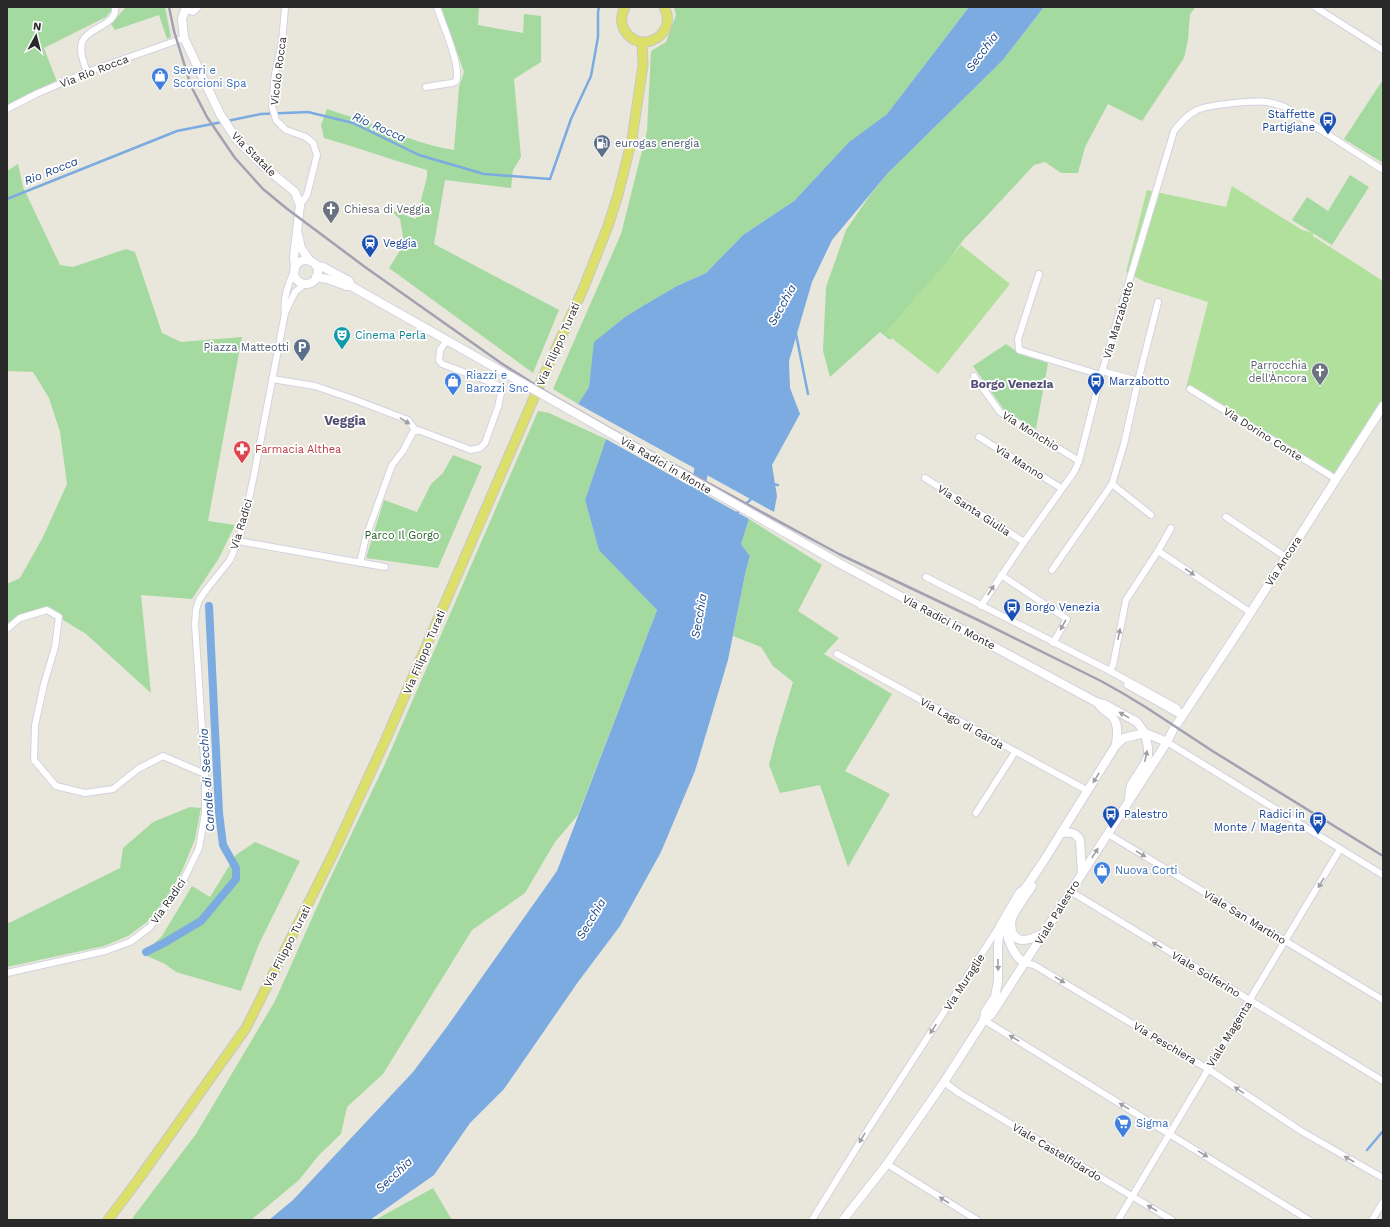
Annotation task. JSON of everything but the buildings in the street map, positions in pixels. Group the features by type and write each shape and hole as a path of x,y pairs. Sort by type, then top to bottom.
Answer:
{"main road":[{"path":"625,7 621,22 623,29 631,38 642,42 650,42 663,34 668,19 664,7"},
{"name":"Via Statale","path":"185,8 182,19 184,38 227,127 237,140 261,164 295,192 300,205"},
{"name":"Via Filippo Turati","path":"108,1220 246,1028 333,854 386,739 543,377 584,287 608,226 618,195 632,139 643,65 642,42"},
{"path":"296,231 301,248 318,271 312,282 306,283 299,281 294,270 296,231 300,205"},
{"path":"294,270 299,262 303,260 323,267 349,281 351,286"},
{"path":"316,277 351,286 447,340"},
{"name":"Via Radici in Monte","path":"447,340 837,562 1098,703 1104,704 1137,722 1145,733 1167,742"},
{"name":"Via Ancora","path":"1175,727 1383,406"},
{"path":"1098,703 1100,708 1114,719 1118,732 1116,745"},
{"name":"Viale Palestro","path":"984,1020 991,1015 1025,963 1082,872 1167,742 1175,727"},
{"path":"1116,745 1124,738 1145,733 1148,756 1131,785 1128,803"},
{"name":"Via Muraglie","path":"1000,926 1020,892 1024,890 1043,862 1116,745"},
{"path":"1061,833 1069,832 1078,836 1080,840 1082,872"},
{"path":"1043,862 1043,869 1012,919 1011,926 1014,935 1018,939 1025,941 1044,933"},
{"path":"1024,890 1008,919 1006,930 1013,949 1021,961 1025,963"},
{"name":"Viale Palestro","path":"843,1220 887,1164 944,1082 984,1020 986,1012 995,997 998,981 998,946 1000,926"}],"street":[{"path":"87,72 81,53 82,41 88,34 111,19 116,12 115,7"},
{"path":"185,8 193,12 198,7"},
{"name":"Vicolo Rocca","path":"285,7 282,43 275,74 272,106 276,120 286,130 306,137 313,143 317,155 307,195 300,205"},
{"path":"426,87 452,83 456,81 458,77 454,56 437,7"},
{"path":"1315,7 1383,50"},
{"name":"Via Rio Rocca","path":"7,109 36,94 87,72 184,38"},
{"name":"Via Marzabotto","path":"981,606 1061,488 1074,472 1079,461 1102,373 1174,131 1188,115 1207,106 1266,102 1277,104 1285,107 1383,170"},
{"name":"Via Radici","path":"7,973 105,951 130,942 150,926 170,901 184,880 199,848 205,813 206,774 195,624 196,610 199,600 230,560 238,540 254,476 284,313 284,306 294,270"},
{"path":"1039,274 1018,339 1019,350 1102,373 1138,381"},
{"path":"284,313 295,292 306,283"},
{"path":"1052,570 1112,484 1124,444 1158,302"},
{"path":"360,563 366,537 392,465 403,451 413,432 424,432 470,450 480,448 485,443 498,407 501,393 499,386 493,382 442,364 439,360 440,350 447,340"},
{"name":"Via Monchio","path":"974,376 1000,412 1079,461"},
{"path":"272,379 315,386 408,420 416,431"},
{"name":"Via Dorino Conte","path":"1190,389 1336,479"},
{"name":"Via Manno","path":"978,437 1061,488"},
{"name":"Via Santa Giulia","path":"925,478 1024,542"},
{"path":"1112,484 1151,515"},
{"path":"1226,517 1286,557"},
{"path":"1171,528 1126,600 1110,676 1182,716"},
{"path":"238,540 385,567"},
{"path":"1158,551 1250,612"},
{"path":"1001,575 1067,619 1053,643"},
{"path":"926,577 1110,671"},
{"path":"7,629 20,618 47,610 59,618 55,647 44,684 35,725 34,760 56,786 85,793 113,789 138,769 163,756 206,774"},
{"name":"Via Lago di Garda","path":"837,654 1088,791"},
{"name":"Via Radici in Monte","path":"1167,742 1383,875"},
{"path":"976,813 1015,752"},
{"name":"Viale San Martino","path":"1108,834 1383,1000"},
{"name":"Viale Magenta","path":"1118,1220 1340,849"},
{"name":"Viale Solferino","path":"1070,891 1383,1081"},
{"name":"Via Muraglie","path":"812,1220 866,1131 1000,926"},
{"name":"Via Peschiera","path":"1025,963 1034,965 1208,1069 1301,1131 1383,1178"},
{"path":"984,1020 1170,1133 1309,1220"},
{"name":"Viale Castelfidardo","path":"944,1082 959,1093 1172,1220"},
{"path":"887,1164 977,1220"},
{"path":"1372,1220 1383,1202"}],"green space":[{"path":"7,7 114,7 106,17 44,48 57,82 7,105"},
{"path":"126,7 165,7 171,37 167,39 159,15 115,30 111,24"},
{"path":"441,7 479,7 478,25 523,33 524,14 541,16 541,62 514,79 521,157 513,170 511,188 445,180 434,244 559,310 533,373 389,268 399,252 403,236 400,219 390,210 416,219 427,177 427,170 324,138 321,125 327,109 418,141 454,150 459,87 464,72"},
{"path":"674,7 969,7 887,114 849,142 794,201 743,235 706,273 677,286 625,317 595,342 589,387 578,404 553,389 621,234 647,131 651,51 666,42 676,15"},
{"path":"1044,7 1196,7 1190,14 1188,40 1184,58 1142,121 1108,104 1085,147 1078,173 1061,173 1045,162 1034,165 964,239 890,340 880,332 830,377 823,351 826,287 846,230 868,198 888,173 1002,61"},
{"path":"1383,81 1383,163 1344,139"},
{"path":"18,164 23,187 60,265 73,267 126,249 135,252 162,333 181,342 242,337 208,521 235,525 219,558 192,599 141,595 151,693 86,634 47,610 20,618 7,629 7,584 20,578 43,537 67,484 60,432 49,398 33,372 9,371 7,373 7,171"},
{"path":"1350,175 1369,187 1332,245 1292,220 1307,197 1328,211"},
{"path":"1232,186 1302,230 1313,233 1313,236 1383,281 1383,409 1337,480 1186,388 1208,302 1145,282 1126,272 1147,190 1226,207"},
{"path":"961,245 1010,284 938,374 885,333"},
{"path":"1006,344 1020,354 1048,363 1036,429 1005,411 973,366"},
{"path":"538,411 549,413 606,439 585,500 599,549 657,610 578,815 555,842 525,893 472,930 383,1074 347,1107 341,1134 319,1155 299,1180 251,1220 131,1220 196,1134 275,1001 325,889 385,764"},
{"name":"Parco Il Gorgo","path":"453,455 482,466 438,568 366,558 384,500 417,512 431,484 443,473"},
{"path":"749,519 822,565 798,611 839,638 824,654 892,694 845,771 890,794 848,867 820,785 780,793 769,765 793,682 773,666 761,647 733,636 750,556 741,544"},
{"path":"190,807 201,808 195,839 182,871 167,897 147,922 128,936 104,946 7,967 7,923 120,868 123,848 153,822"},
{"path":"255,842 300,861 259,944 241,991 176,972 165,964 143,954 162,936 192,886 210,897 236,855"},
{"path":"433,1188 452,1220 375,1220"}],"water":[{"path":"969,7 1044,7 1002,61 888,173 832,240 812,282 789,361 790,388 800,414 772,465 777,496 774,512 578,404 589,387 594,342 625,317 646,304 677,286 706,273 743,235 794,201 849,142 887,114"},
{"path":"606,439 749,519 741,544 750,556 728,660 695,771 661,852 620,926 578,982 504,1089 470,1123 434,1175 370,1220 269,1220 293,1200 413,1072 446,1028 557,871 657,610 599,550 585,500"}],"waterway":[{"name":"Rio Rocca","path":"227,121 261,114 308,112 353,123 419,155 484,174 550,179 571,119 591,76 598,37 599,7"},
{"name":"Rio Rocca","path":"7,199 177,131 222,122"},
{"path":"796,334 808,394"},
{"name":"Secchia","path":"701,508 697,497 704,452"},
{"path":"772,484 778,485"},
{"path":"736,514 752,498"},
{"name":"Canale di Secchia","path":"146,952 201,921 236,879 236,868 223,845 219,813 209,606"},
{"path":"1367,1150 1383,1131"}],"railway":[{"path":"169,7 174,31 191,86 207,117 235,158 263,189 365,267 501,363 550,394 662,458 839,554 978,620 1101,681 1147,708 1214,752 1383,856"}],"place":[{"name":"Severi e Scorcioni Spa","path":"160,91"},
{"name":"Staffette Partigiane","path":"1328,135"},
{"name":"eurogas energia","path":"602,158"},
{"name":"Chiesa di Veggia","path":"331,224"},
{"name":"Veggia","path":"370,258"},
{"name":"Cinema Perla","path":"342,350"},
{"name":"Piazza Matteotti","path":"302,362"},
{"name":"Parrocchia dell'Àncora","path":"1320,386"},
{"name":"Riazzi e Barozzi Snc","path":"453,396"},
{"name":"Marzabotto","path":"1096,396"},
{"name":"Farmacia Althea","path":"242,464"},
{"name":"Borgo Venezia","path":"1012,622"},
{"name":"Palestro","path":"1111,829"},
{"name":"Radici in Monte / Magenta","path":"1318,835"},
{"name":"Nuova Corti","path":"1102,885"},
{"name":"Sigma","path":"1123,1138"}],"district":[{"name":"Borgo Venezia","path":"1012,384"},
{"name":"Veggia","path":"345,420"}]}
